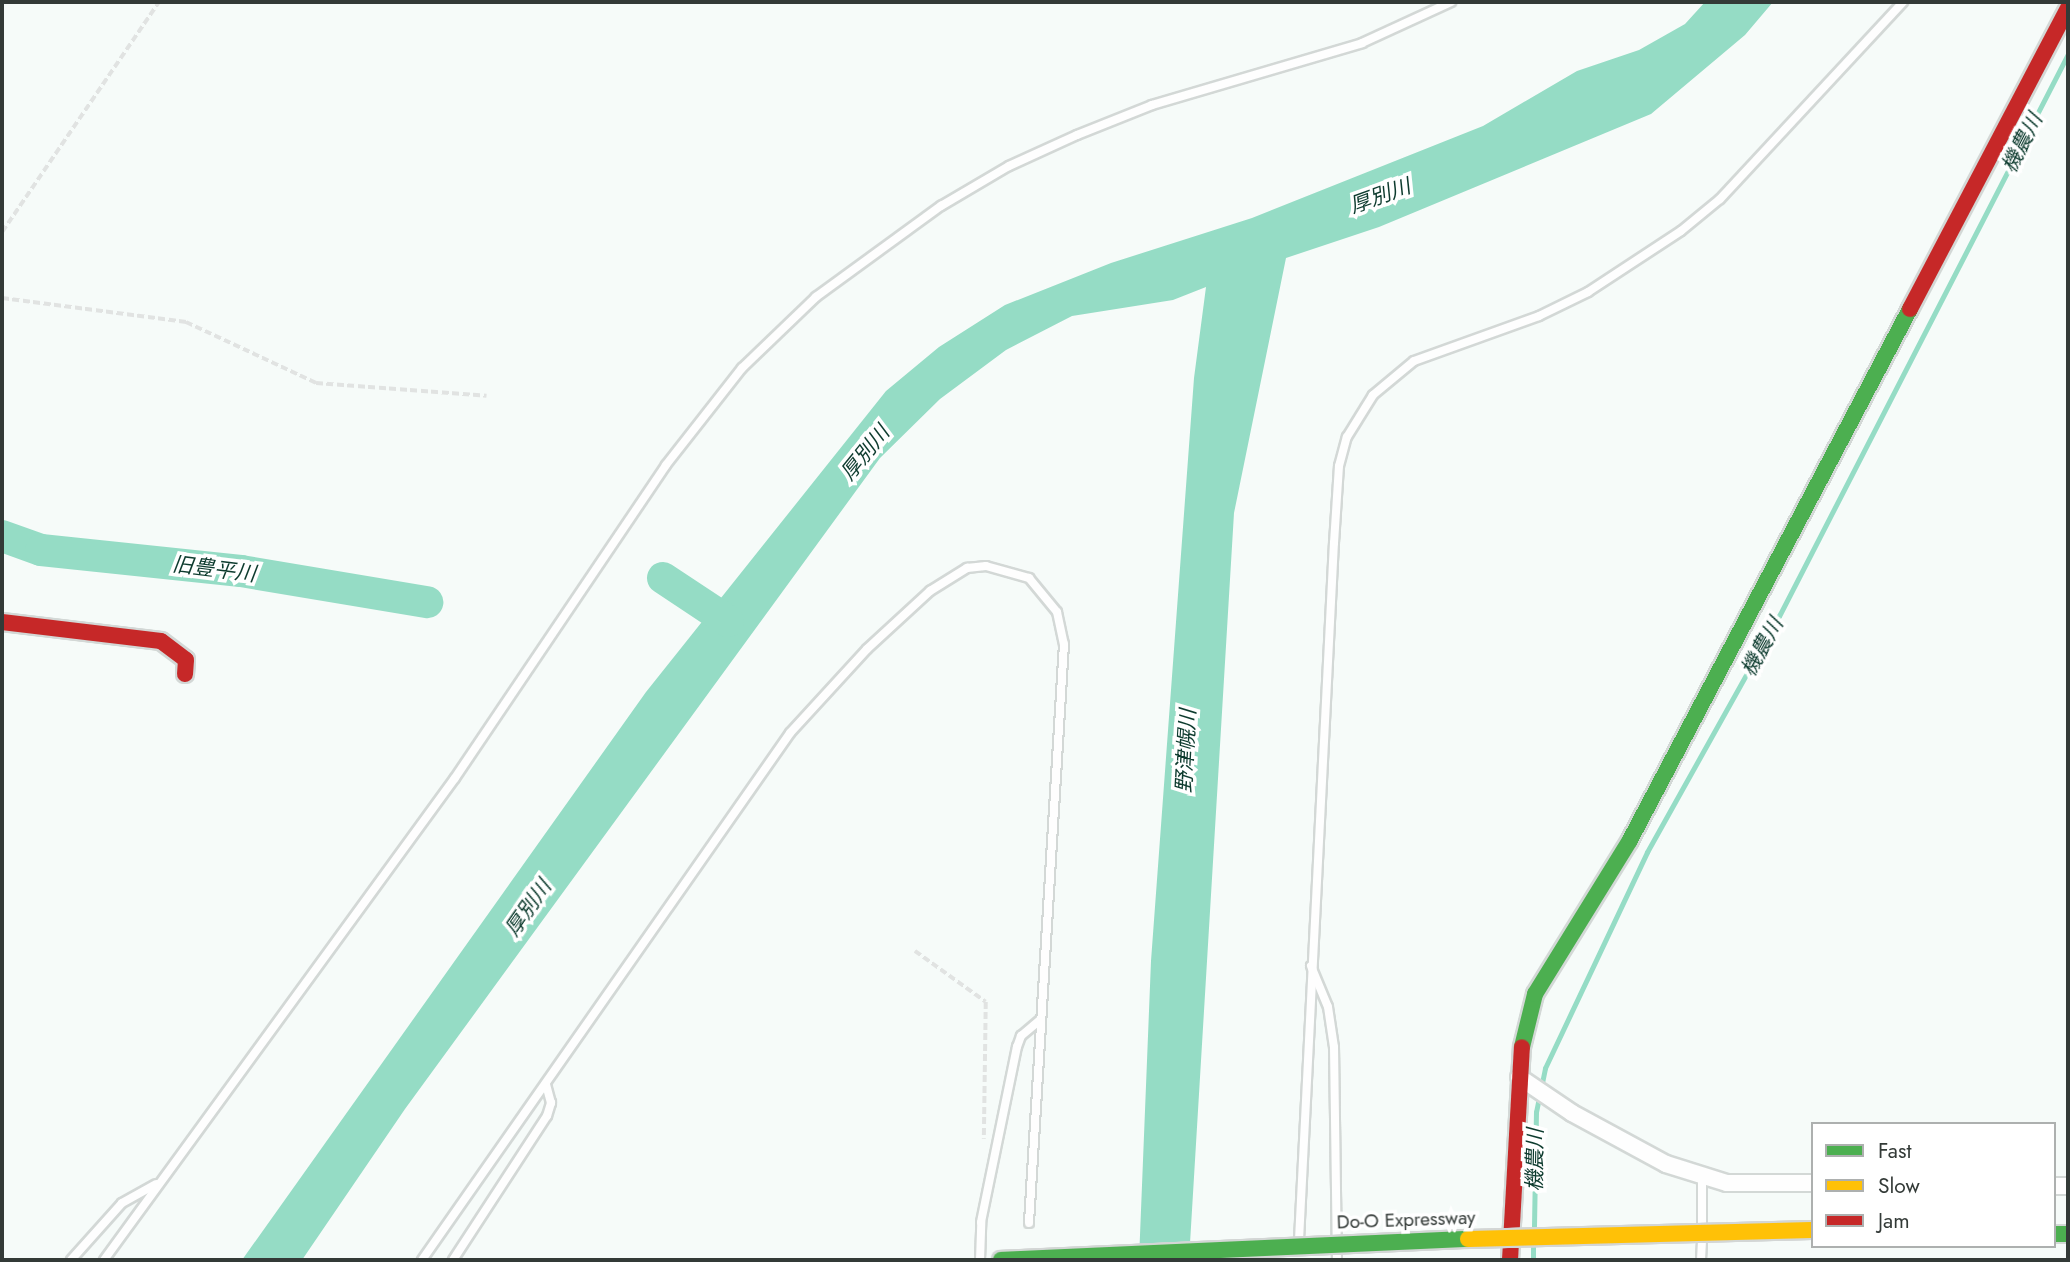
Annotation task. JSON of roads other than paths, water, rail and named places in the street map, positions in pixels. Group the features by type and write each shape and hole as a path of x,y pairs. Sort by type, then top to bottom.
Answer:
{"main road":[{"path":"1510,1260 1525,1082 1523,1035 1535,993 1630,840 2068,8"},
{"path":"2,622 160,641 186,660 185,674"},
{"name":"Do-O Expressway","path":"1001,1260 1613,1233 1811,1230"}],"street":[{"path":"1525,1082 1666,1164 1727,1183 1811,1183"}],"lane":[{"path":"104,1260 455,778 666,465 742,368 816,296 941,206 1009,166 1152,105 1362,43 1451,2"},
{"path":"1298,1260 1310,963 1339,466 1357,417 1373,395 1414,361 1539,316 1588,292 1681,231 1720,199 1903,2"},
{"path":"422,1260 790,733 867,649 930,591 967,568 1009,569 1029,578 1057,612 1064,644 1028,1223"},
{"path":"1310,963 1328,1007 1334,1047 1337,1260"},
{"path":"979,1260 981,1222 1017,1047 1021,1037 1040,1020"},
{"path":"453,1260 547,1116 551,1104 546,1084"},
{"path":"1701,1260 1702,1176"},
{"path":"71,1260 122,1203 159,1183"}],"water":[{"path":"1705,2 1773,2 1745,35 1651,114 1379,227 1286,258 1234,513 1189,1260 1139,1260 1151,961 1194,378 1206,287 1173,300 1072,316 1006,350 940,399 880,458 405,1109 302,1260 242,1260 646,692 886,391 939,347 1005,305 1111,263 1252,218 1483,126 1577,71 1639,50 1685,24"}],"waterway":[{"name":"機農川","path":"1534,1226 1536,1112 1545,1068 1647,852 1779,616 2068,54"},
{"name":"旧豊平川","path":"2,536 41,550 241,571 427,602"},
{"name":"旧豊平川","path":"663,578 728,621"},
{"name":"機農川","path":"1533,1246 1533,1260"}],"water label":[{"name":"厚別川","path":"1380,196"},
{"name":"厚別川","path":"865,453"},
{"name":"野津幌川","path":"1186,751"},
{"name":"厚別川","path":"528,908"}]}
